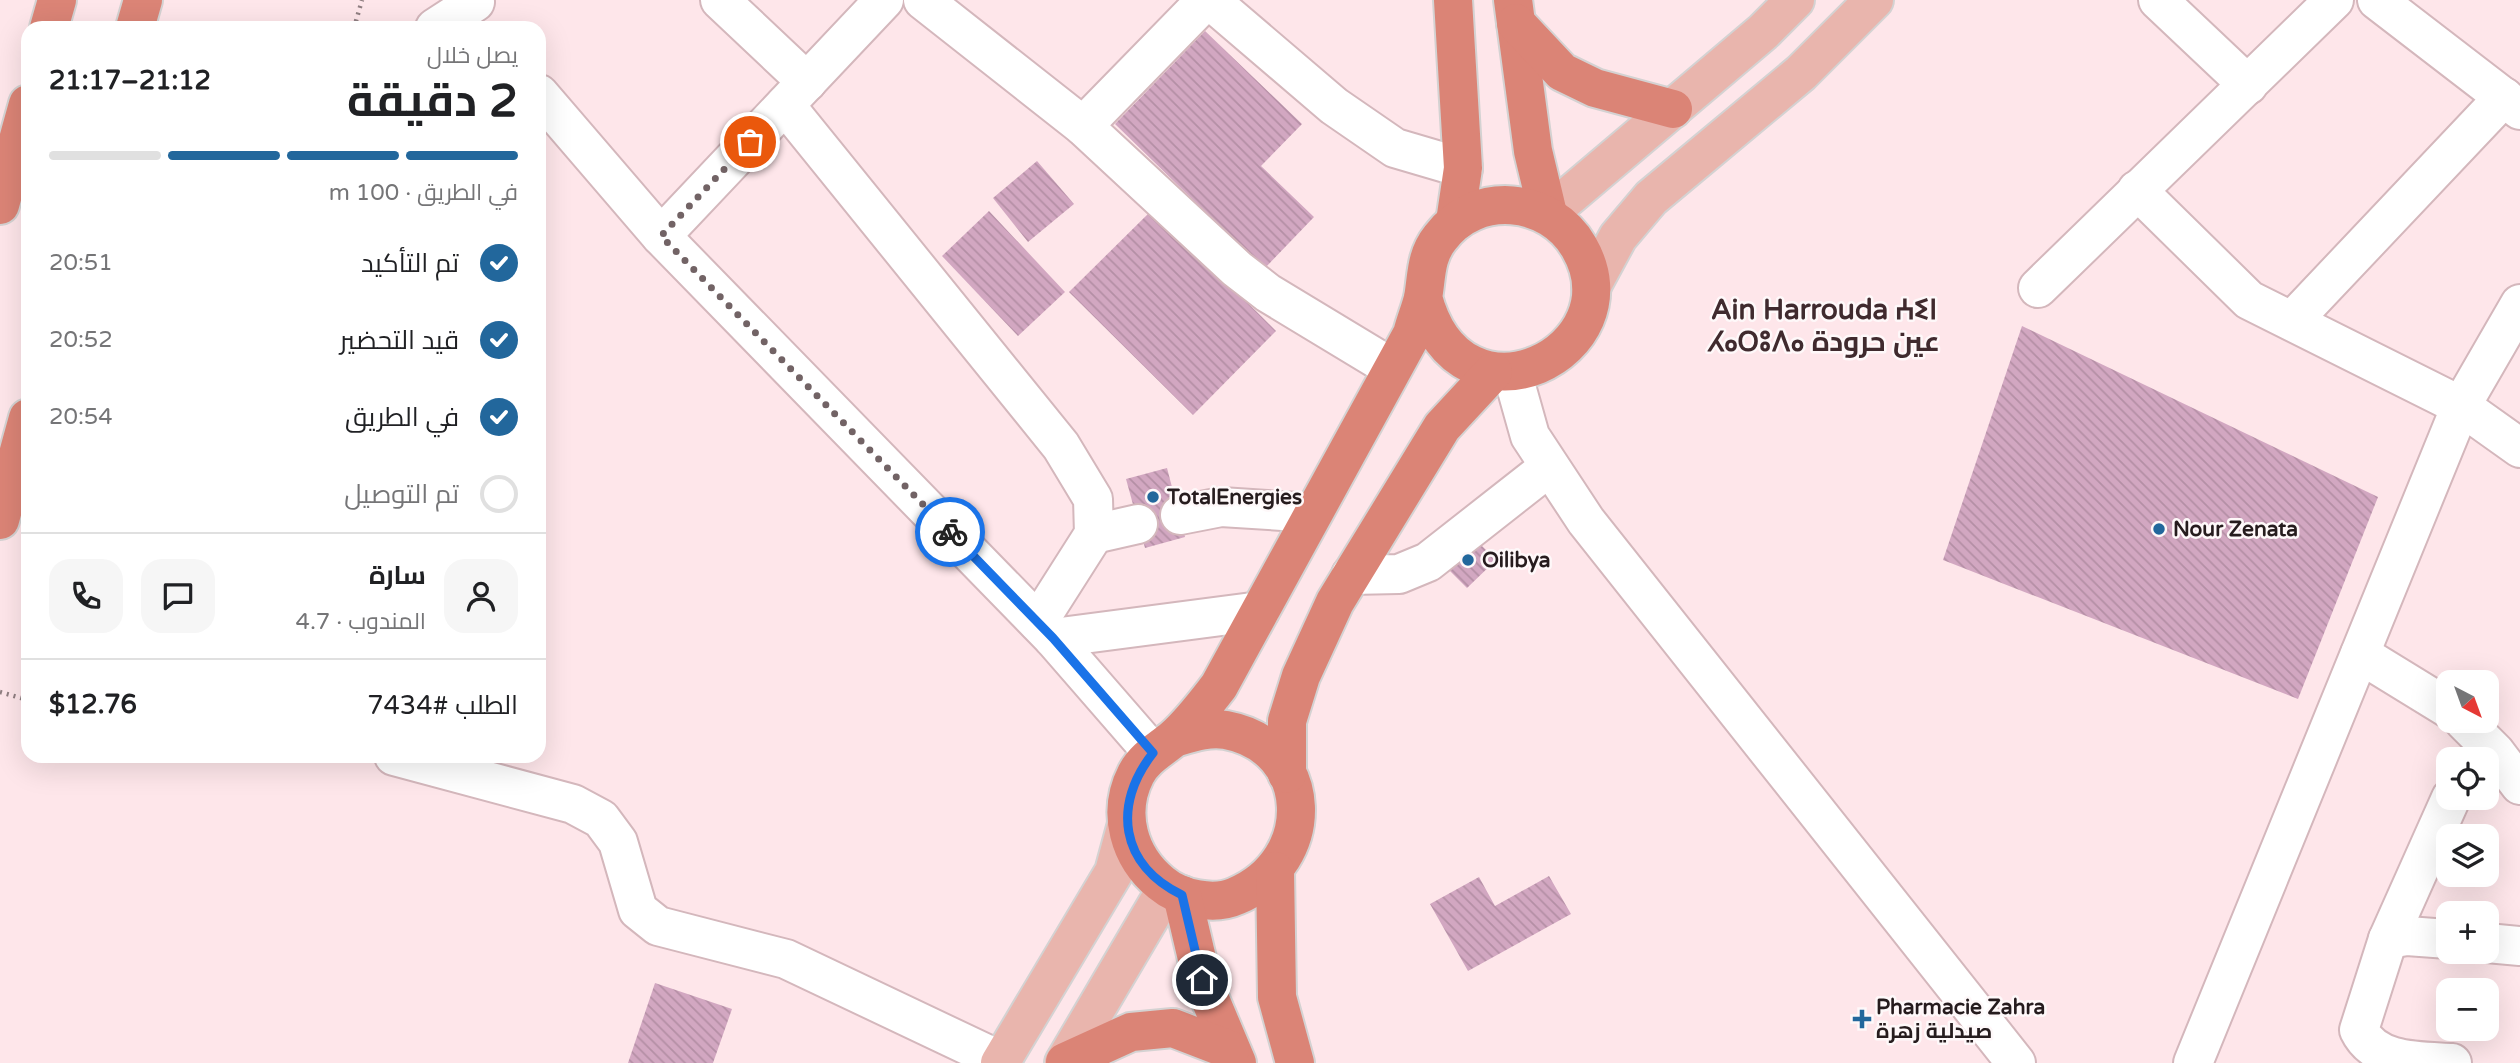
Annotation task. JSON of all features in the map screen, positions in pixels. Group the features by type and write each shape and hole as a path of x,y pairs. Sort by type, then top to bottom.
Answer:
{"highway":[{"path":"51,21 57,0"},
{"path":"137,21 143,0"},
{"path":"1453,0 1463,168 1455,222"},
{"path":"1515,11 1562,72 1595,88 1672,109"},
{"path":"1515,11 1533,151 1548,214"},
{"path":"0,205 21,129"},
{"path":"1500,205 1524,206 1548,214 1576,242 1586,258 1591,288 1587,313 1576,336 1559,354 1536,367 1502,372 1467,363 1446,346 1430,324 1423,297 1423,276 1429,256 1440,238 1455,222 1476,210 1500,205"},
{"path":"1163,745 1199,730 1225,730 1250,738 1271,753 1287,774 1296,799 1296,824 1290,850 1275,871 1256,888 1232,898 1206,900 1174,892 1147,872 1133,849 1127,824 1128,798 1137,774 1163,745 1219,686 1412,334 1423,297"},
{"path":"1287,774 1287,722 1290,710 1307,664 1350,575 1442,427 1502,372"},
{"path":"0,520 21,444"},
{"path":"1275,871 1277,997 1294,1063"},
{"path":"1174,892 1202,980 1234,1056"},
{"path":"1064,1063 1131,1032 1173,1028 1234,1056"}],"main road":[{"path":"1548,214 1795,0"},
{"path":"1591,288 1618,237 1651,198 1801,74 1874,0"},
{"path":"1000,1062 1114,872 1127,824"},
{"path":"1064,1063 1174,892"}],"street":[{"path":"720,0 796,94 1061,446 1093,499 1094,534 1045,630"},
{"path":"661,236 884,0"},
{"path":"923,0 1083,126 1237,269 1268,293 1392,368"},
{"path":"1083,126 1208,0 1334,106 1395,148 1463,168"},
{"path":"2158,0 2248,85"},
{"path":"2038,288 2334,0"},
{"path":"2292,321 2512,103 2377,0"},
{"path":"452,21 479,10"},
{"path":"546,102 661,236 1045,630 1163,745"},
{"path":"2137,190 2249,300 2461,406 2520,448"},
{"path":"2193,1063 2461,406 2520,304"},
{"path":"1502,372 1531,436 1586,521 2016,1063"},
{"path":"1350,575 1399,574 1427,562 1549,467"},
{"path":"1180,515 1221,507 1313,513"},
{"path":"1094,534 1138,524"},
{"path":"1045,630 1260,611"},
{"path":"2360,654 2436,701"},
{"path":"2470,739 2520,785"},
{"path":"420,763 573,804 601,819 618,842 638,910 657,926 786,959 1000,1062"},
{"path":"2446,810 2388,939 2360,1030 2365,1043 2389,1059 2452,1063"},
{"path":"2388,939 2407,936 2436,938"},
{"path":"2499,944 2520,946"}],"path":[{"path":"356,21 362,0"},
{"path":"0,692 21,698"}],"building":[{"path":"1205,31 1302,124 1261,166 1314,217 1264,269 1115,124"},
{"path":"1037,161 1074,204 1028,242 993,198"},
{"path":"1153,209 1276,331 1193,415 1069,292"},
{"path":"989,211 1065,292 1018,336 942,256"},
{"name":"Nour Zenata","path":"2022,326 2378,497 2298,699 1943,560"},
{"name":"TotalEnergies","path":"1167,468 1185,537 1145,548 1126,479"},
{"name":"Oilibya","path":"1469,533 1496,560 1467,588 1445,566"},
{"path":"1549,876 1571,914 1468,971 1430,904 1479,877 1495,906"},
{"path":"655,983 732,1009 713,1063 628,1063"}],"way so far":[{"path":"750,142 661,236 950,532"}],"place":[{"name":"TotalEnergies","path":"1153,497"},
{"name":"Nour Zenata","path":"2159,529"},
{"name":"Oilibya","path":"1468,560"},
{"name":"Pharmacie Zahra صيدلية زهرة","path":"1862,1019"}],"district":[{"name":"Ain Harrouda ⵄⵉⵏ ⵃⴰⵔⵓⴷⴰ عين حرودة","path":"1824,325"}],"route":[{"path":"950,532 1053,638 1153,753 1137,774 1128,798 1127,824 1133,849 1147,872 1167,888 1182,895 1202,980"}]}
